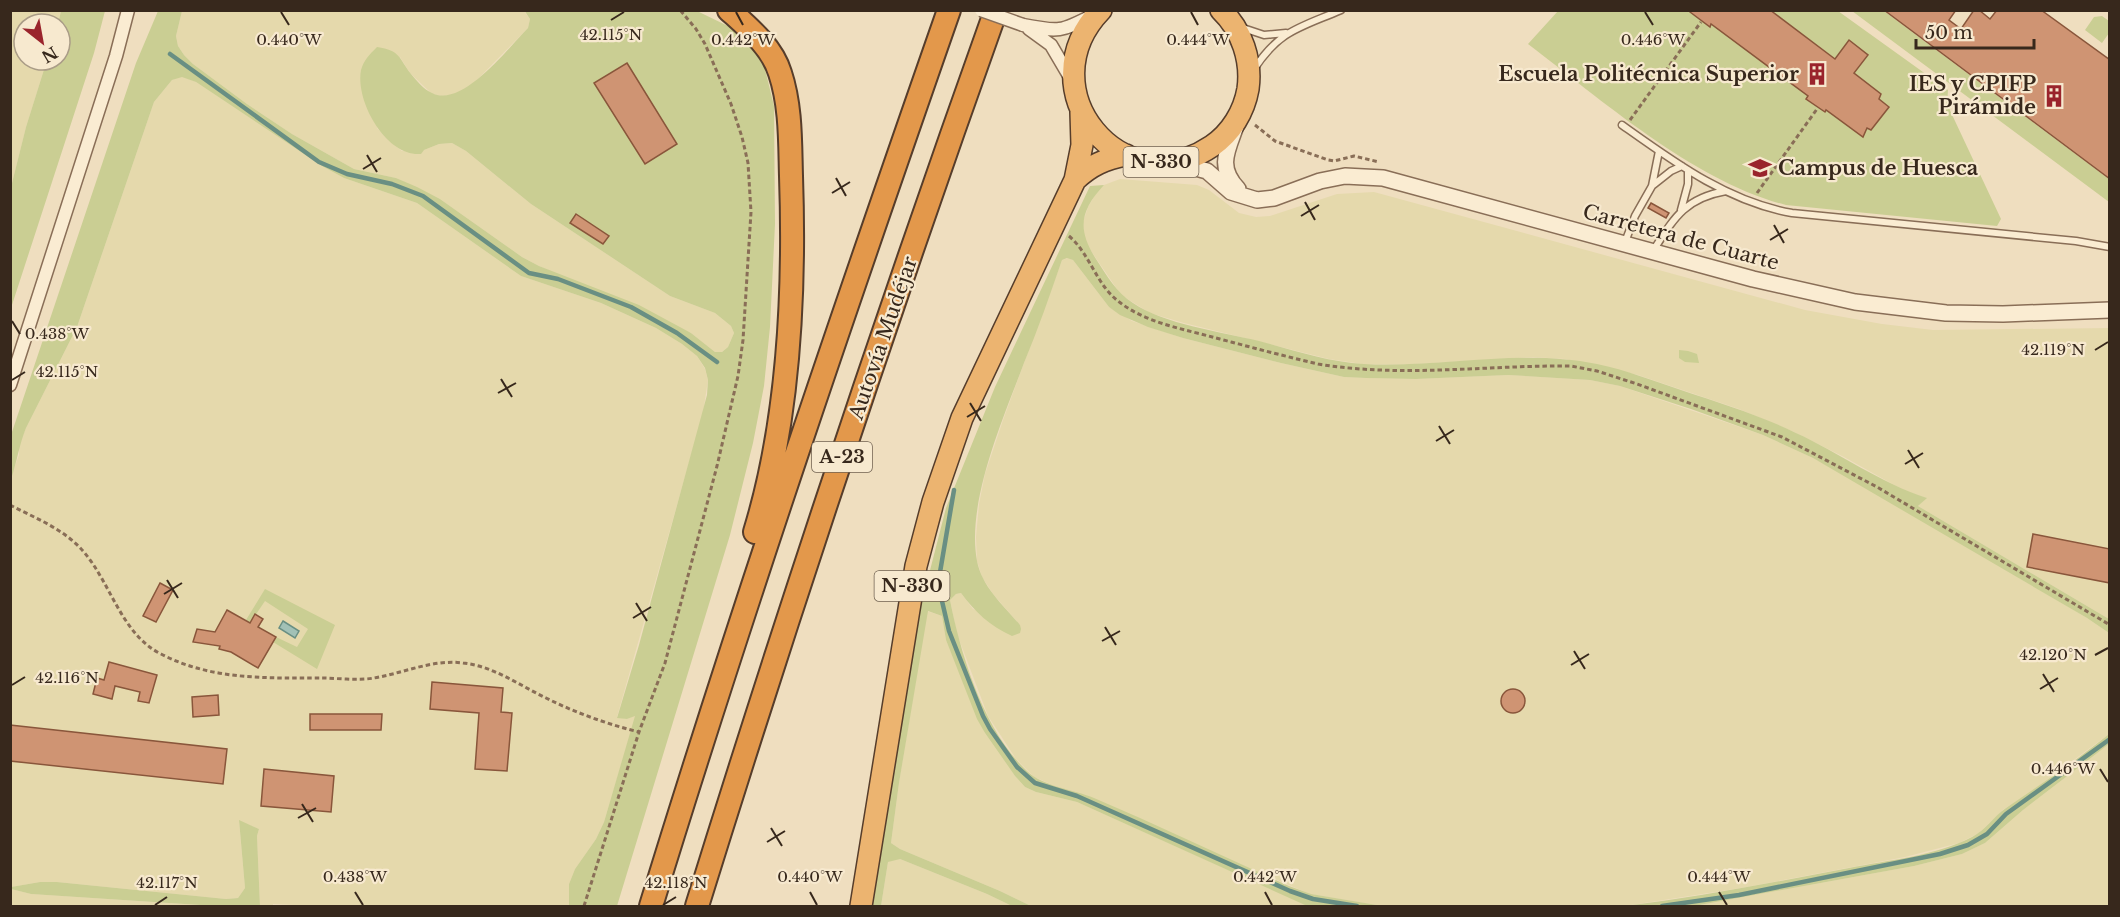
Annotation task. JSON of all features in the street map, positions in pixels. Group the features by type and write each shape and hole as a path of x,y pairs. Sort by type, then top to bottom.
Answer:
{"highway":[{"path":"729,10 761,40 780,71 788,102 793,234 791,306 775,443 765,497 753,539 758,569"},
{"name":"A-23","path":"651,906 758,569 948,10"},
{"name":"Autovía Mudéjar","path":"697,906 903,275 996,10"},
{"name":"N-330","path":"861,906 914,577 933,502 962,418 1075,180 1082,145 1081,112 1074,86 1074,58 1084,33 1101,11"},
{"name":"N-330","path":"1081,112 1087,123 1104,142 1126,155 1156,162 1171,162 1194,156 1215,144 1246,112 1249,75 1245,48 1227,17"},
{"name":"N-330","path":"1075,180 1099,162 1126,155"}],"street":[{"path":"10,385 108,82 128,10"},
{"path":"981,10 1023,25 1056,31 1074,25 1101,11"},
{"path":"1023,25 1051,45 1074,86"},
{"path":"1246,112 1225,163 1227,176 1249,199"},
{"path":"1171,162 1207,171 1231,192 1249,199"},
{"name":"Carretera de Cuarte","path":"1249,199 1274,198 1345,176 1371,176 1819,295 1897,309 1946,313 2003,314 2109,310"}],"lane":[{"path":"1249,75 1267,50 1287,33 1341,10"},
{"path":"1227,17 1264,35 1287,33"},
{"path":"1622,125 1685,168 1726,191 1751,202 1792,213 2076,241 2109,247"},
{"path":"1624,244 1635,216 1652,186 1659,151"},
{"path":"1652,186 1661,178 1685,168"},
{"path":"1653,252 1680,210 1688,184 1685,168"},
{"path":"1680,210 1702,197 1726,191"}],"path":[{"path":"584,906 639,732 664,663 717,466 738,376 743,340 751,212 748,163 731,104 705,44 680,10"},
{"path":"1630,131 1631,118 1701,22"},
{"path":"1751,202 1817,109"},
{"path":"1246,112 1275,141 1328,160 1334,161 1354,156 1381,162"},
{"path":"1053,226 1074,240 1105,288 1120,303 1146,318 1171,326 1340,368 1405,371 1571,366 1637,384 1760,428 1782,437 1867,482 2109,625"},
{"path":"10,505 62,532 81,549 93,564 144,645 183,664 211,673 250,677 371,679 438,663 462,662 504,675 555,702 598,720 639,732"}],"shaded area":[{"path":"11,11 61,11 12,12 12,72 43,72 11,187"},
{"path":"182,11 524,11 530,19 528,28 470,87 452,95 432,94 410,73 400,57 377,128 402,151 424,150 439,144 452,143 466,151 531,204 670,296 715,313 731,326 734,333 728,347 722,352 715,352 691,333 522,257 440,199 396,178 354,169 292,134 247,104 184,55 178,46 176,36"},
{"path":"182,76 196,82 322,166 344,178 417,203 521,276 601,303 656,328 697,356 705,369 708,380 703,413 617,717 627,719 636,715 604,822 596,839 575,869 569,884 569,906 273,904 273,906 260,906 257,836 259,829 239,821 245,888 238,898 226,899 57,882 40,882 11,887 10,479 19,455 19,444 26,428 77,327 154,102 172,80"},
{"path":"1120,179 1197,185 1209,190 1239,213 1256,217 1270,216 1337,194 1374,192 1805,310 1882,324 1933,330 2109,328 2109,619 1918,506 1926,498 1905,491 1794,432 1739,409 1638,375 1565,359 1533,357 1414,364 1362,364 1329,359 1150,313 1121,295 1087,245 1084,236 1083,222 1095,195 1104,185"},
{"path":"1068,258 1073,260 1109,307 1132,321 1183,338 1281,363 1344,377 1416,379 1508,375 1590,380 1620,386 1763,435 1813,458 1869,489 2109,633 2109,734 2004,809 1979,833 1959,843 1905,857 1741,888 1625,906 1383,906 1310,894 1034,777 1016,759 988,716 957,634 950,600 956,594 961,593 973,609 1020,625 993,594 982,577 977,561 976,537 979,504 985,474 1003,420 1062,260"},
{"path":"927,611 942,616 946,640 985,733 1025,787 1077,802 1309,906 1031,906 891,843"},
{"path":"2109,744 2109,906 1694,906 1914,866 1962,854 1985,843 2023,810"},
{"path":"900,859 1012,906 881,906 888,862"},
{"path":"11,889 31,894 215,906 11,906"}],"green space":[{"path":"524,10 697,11 730,27 756,53 765,69 774,106 775,224 770,327 764,386 753,443 730,535 617,906 569,906 569,884 575,869 596,839 604,822 635,716 627,719 617,718 707,395 708,380 705,368 697,356 682,344 656,328 601,303 521,276 417,203 344,178 322,166 196,82 182,77 172,80 154,102 77,327 26,428 11,479 11,435 136,63 158,11 182,11 176,36 178,46 184,55 247,104 292,134 354,169 396,178 417,187 440,199 522,257 539,266 639,305 691,333 715,352 722,352 728,347 734,333 731,326 715,313 670,296 531,204 466,151 452,143 439,144 424,150 421,154 408,153 385,137 376,125 368,111 360,83 364,63 377,47 395,53 423,88 444,96 457,92 484,74 528,28 530,19"},
{"path":"105,11 94,53 11,308 11,187 26,127 43,72 72,72 72,12 61,12"},
{"path":"1558,11 1838,11 1948,90 1947,104 2001,219 1997,226 1786,205 1752,194 1684,159 1651,137 1528,44"},
{"path":"1852,11 1884,11 2109,179 2109,202"},
{"path":"2102,16 2109,21 2109,33 2102,43 2085,30 2094,17"},
{"path":"1104,185 1090,203 1084,220 1084,229 1090,248 1108,277 1127,299 1160,317 1351,363 1393,364 1539,358 1568,360 1619,369 1782,427 1876,476 1927,498 1918,506 2109,619 2109,633 1813,458 1763,435 1691,409 1620,386 1590,380 1508,375 1416,379 1344,377 1281,363 1183,338 1120,315 1109,307 1073,260 1067,258 1062,260 997,435 988,461 977,513 975,538 980,570 994,596 1020,625 1020,633 1012,636 997,628 977,612 961,593 956,594 950,600 968,668 987,714 998,735 1012,754 1027,771 1041,780 1094,798 1289,886 1311,894 1383,906 1305,905 1077,802 1025,787 1015,776 977,719 946,640 942,616 928,611 891,843 1031,906 1012,906 900,859 888,862 881,906 872,906 917,621 946,508 995,387 1090,186"},
{"path":"1679,350 1697,354 1699,363 1685,362 1679,358"},
{"path":"265,589 335,625 317,669 273,642 276,637 297,647 308,629 265,601 250,623 246,620"},
{"path":"2109,734 2109,744 2023,810 1985,843 1962,854 1914,866 1694,906 1625,906 1709,894 1896,860 1943,849 1977,834 2006,808"},
{"path":"239,820 259,829 257,836 260,906 215,906 31,894 11,889 11,887 40,882 57,882 226,899 238,898 245,888"}],"water":[{"path":"283,621 299,631 295,638 279,628"}],"building":[{"name":"Escuela Politécnica Superior","path":"1692,10 1770,10 1835,59 1849,40 1868,55 1854,73 1881,94 1879,99 1889,107 1871,130 1867,128 1863,137 1826,110 1825,112 1806,99 1808,96 1711,24 1710,27 1690,12"},
{"name":"IES y CPIFP Pirámide","path":"1884,10 1956,10 1949,20 1961,29 1974,10 1979,10 1990,19 1997,10 2041,10 2110,60 2110,179"},
{"path":"627,63 677,144 645,164 594,83"},
{"path":"1651,203 1669,213 1666,218 1648,208"},
{"path":"576,214 609,236 603,244 570,223"},
{"path":"2033,534 2110,549 2110,583 2027,567"},
{"path":"160,583 173,590 156,622 143,616"},
{"path":"227,610 250,623 255,614 263,619 258,627 276,637 258,668 231,652 219,649 220,646 193,642 197,629 215,632"},
{"path":"109,662 157,675 149,703 138,701 140,692 115,686 112,699 93,694 97,678 104,680"},
{"path":"432,682 503,688 501,712 512,713 507,771 475,769 479,713 430,709"},
{"path":"1513,689 1521,693 1525,701 1521,709 1513,713 1505,709 1501,701 1505,693"},
{"path":"218,695 219,715 193,717 192,697"},
{"path":"310,714 382,714 381,730 310,730"},
{"path":"10,725 227,749 223,784 10,761"},
{"path":"264,769 334,776 331,812 261,806"}],"waterway":[{"path":"170,54 319,162 347,174 392,184 423,196 529,273 558,279 631,307 677,333 717,362"},
{"path":"954,490 938,584 949,631 983,716 1017,767 1035,783 1077,796 1290,891 1313,899 1357,906"},
{"path":"1662,906 1739,895 1940,854 1968,845 1987,834 2006,814 2110,739"}],"place":[{"name":"Escuela Politécnica Superior","path":"1817,74"},
{"name":"IES y CPIFP Pirámide","path":"2054,96"},
{"name":"Campus de Huesca","path":"1760,168"}]}
